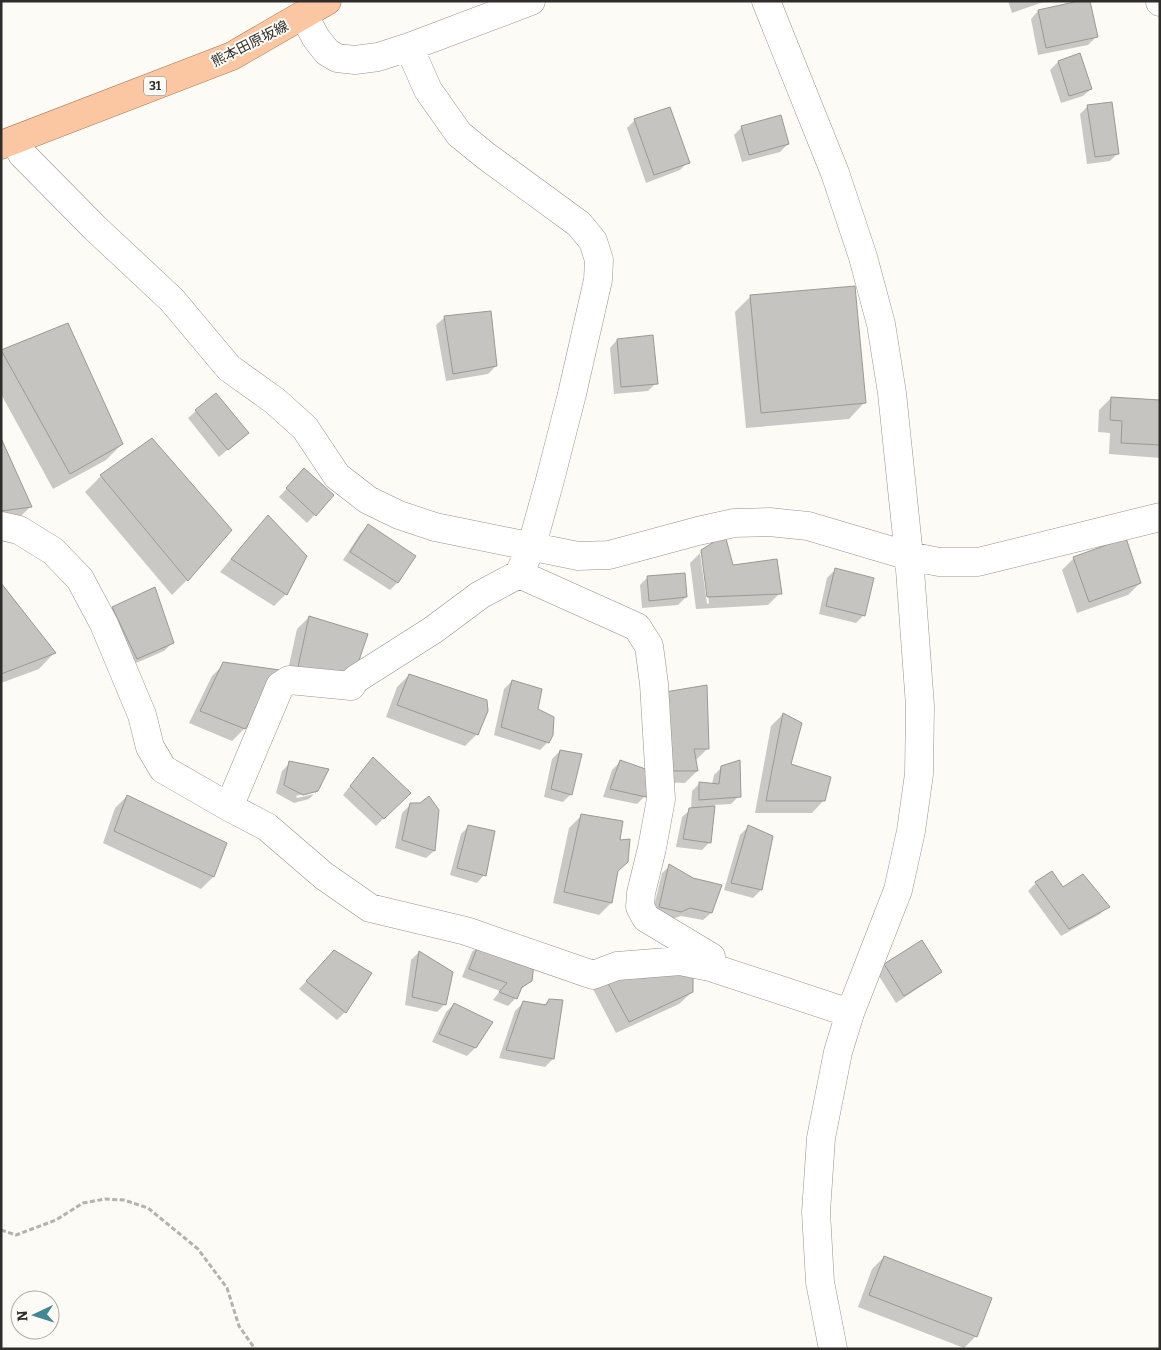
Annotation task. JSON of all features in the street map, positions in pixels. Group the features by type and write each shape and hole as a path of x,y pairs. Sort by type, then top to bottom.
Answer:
{"main road":[{"name":"熊本田原坂線","path":"8,143 232,56 327,1"}],"street":[{"path":"304,16 327,52 337,58 355,60 378,57 409,47 531,1"},
{"path":"766,1 835,173 863,257 881,324 892,393 909,556 920,706 919,774 911,832 898,890 850,1013 838,1052 821,1138 816,1212 820,1282 833,1349"},
{"path":"229,807 280,686 289,680 351,686 356,679 433,630 480,595 519,574 532,545 572,394 598,280 599,260 593,241 579,224 459,134 428,90 409,47"},
{"path":"8,143 22,154 95,228 172,300 230,368 275,401 305,428 337,476 368,500 399,515 435,527 532,545 551,552 578,556 609,555 734,523 769,522 808,526 909,556 939,562 978,562 1160,517"},
{"path":"1,526 19,530 53,551 80,579 104,624 142,715 150,747 163,769 267,827 324,876 370,908 466,931 594,975 617,966 680,961 710,967 850,1013"},
{"path":"519,574 637,627 649,646 654,684 661,798 640,907 646,918 711,957 710,967"}],"path":[{"path":"1,1230 16,1235 56,1220 83,1203 105,1199 124,1200 148,1208 198,1249 227,1288 239,1326 255,1349"}],"building":[{"path":"1079,1 1090,1 1098,37 1046,48 1038,10"},
{"path":"1080,53 1092,89 1069,96 1058,61"},
{"path":"1112,102 1119,154 1095,157 1087,105"},
{"path":"670,107 690,163 654,175 634,119"},
{"path":"781,115 789,144 749,155 741,126"},
{"path":"855,286 866,403 761,413 750,295"},
{"path":"491,311 497,366 453,374 444,316"},
{"path":"68,323 123,444 70,474 1,350"},
{"path":"653,335 658,384 621,387 617,339"},
{"path":"216,393 249,433 228,450 195,410"},
{"path":"1111,397 1160,400 1160,445 1121,443 1122,421 1110,420"},
{"path":"1,438 32,507 1,511"},
{"path":"152,438 232,530 188,581 100,475"},
{"path":"304,468 334,495 316,516 286,488"},
{"path":"268,515 307,556 287,595 231,559"},
{"path":"368,524 416,556 398,583 350,552"},
{"path":"725,535 733,565 777,559 782,594 707,597 701,550"},
{"path":"1126,538 1141,583 1089,602 1073,557"},
{"path":"835,568 874,578 865,616 826,606"},
{"path":"685,573 687,597 649,601 647,576"},
{"path":"1,583 56,653 1,674"},
{"path":"155,587 174,643 137,659 112,607"},
{"path":"309,616 368,634 354,675 298,667"},
{"path":"223,662 287,671 245,729 200,711"},
{"path":"409,674 487,700 488,711 478,735 397,705"},
{"path":"512,680 542,689 538,709 554,717 553,735 549,743 501,727"},
{"path":"707,685 709,749 694,749 698,771 670,771 665,692"},
{"path":"783,713 802,723 791,764 831,777 825,801 766,801"},
{"path":"560,750 582,754 572,795 551,789"},
{"path":"373,757 411,793 384,819 350,786"},
{"path":"620,760 657,773 646,797 610,789"},
{"path":"740,760 741,797 699,800 699,782 719,784 721,766"},
{"path":"289,761 329,769 318,791 303,795 284,785"},
{"path":"127,795 227,843 214,877 114,831"},
{"path":"429,796 439,810 435,851 402,840 410,803 420,803"},
{"path":"715,806 711,843 683,839 689,808"},
{"path":"581,814 623,821 620,840 630,839 628,862 618,871 612,903 564,892"},
{"path":"468,825 495,831 486,876 457,868"},
{"path":"748,825 773,836 762,890 731,883"},
{"path":"669,864 693,878 722,885 712,913 690,908 681,912 659,907"},
{"path":"1052,871 1063,887 1083,874 1110,907 1069,929 1035,882"},
{"path":"922,940 942,972 904,996 884,964"},
{"path":"479,943 534,963 532,981 522,987 517,999 499,992 507,983 469,969"},
{"path":"334,950 372,973 346,1013 306,981"},
{"path":"419,951 453,972 446,1005 412,997"},
{"path":"676,964 693,972 693,992 629,1022 604,976 625,972 645,978"},
{"path":"549,999 563,1000 554,1059 506,1050 523,1001 546,1005"},
{"path":"454,1003 493,1022 476,1048 439,1034"},
{"path":"884,1256 992,1298 977,1337 869,1295"}]}
